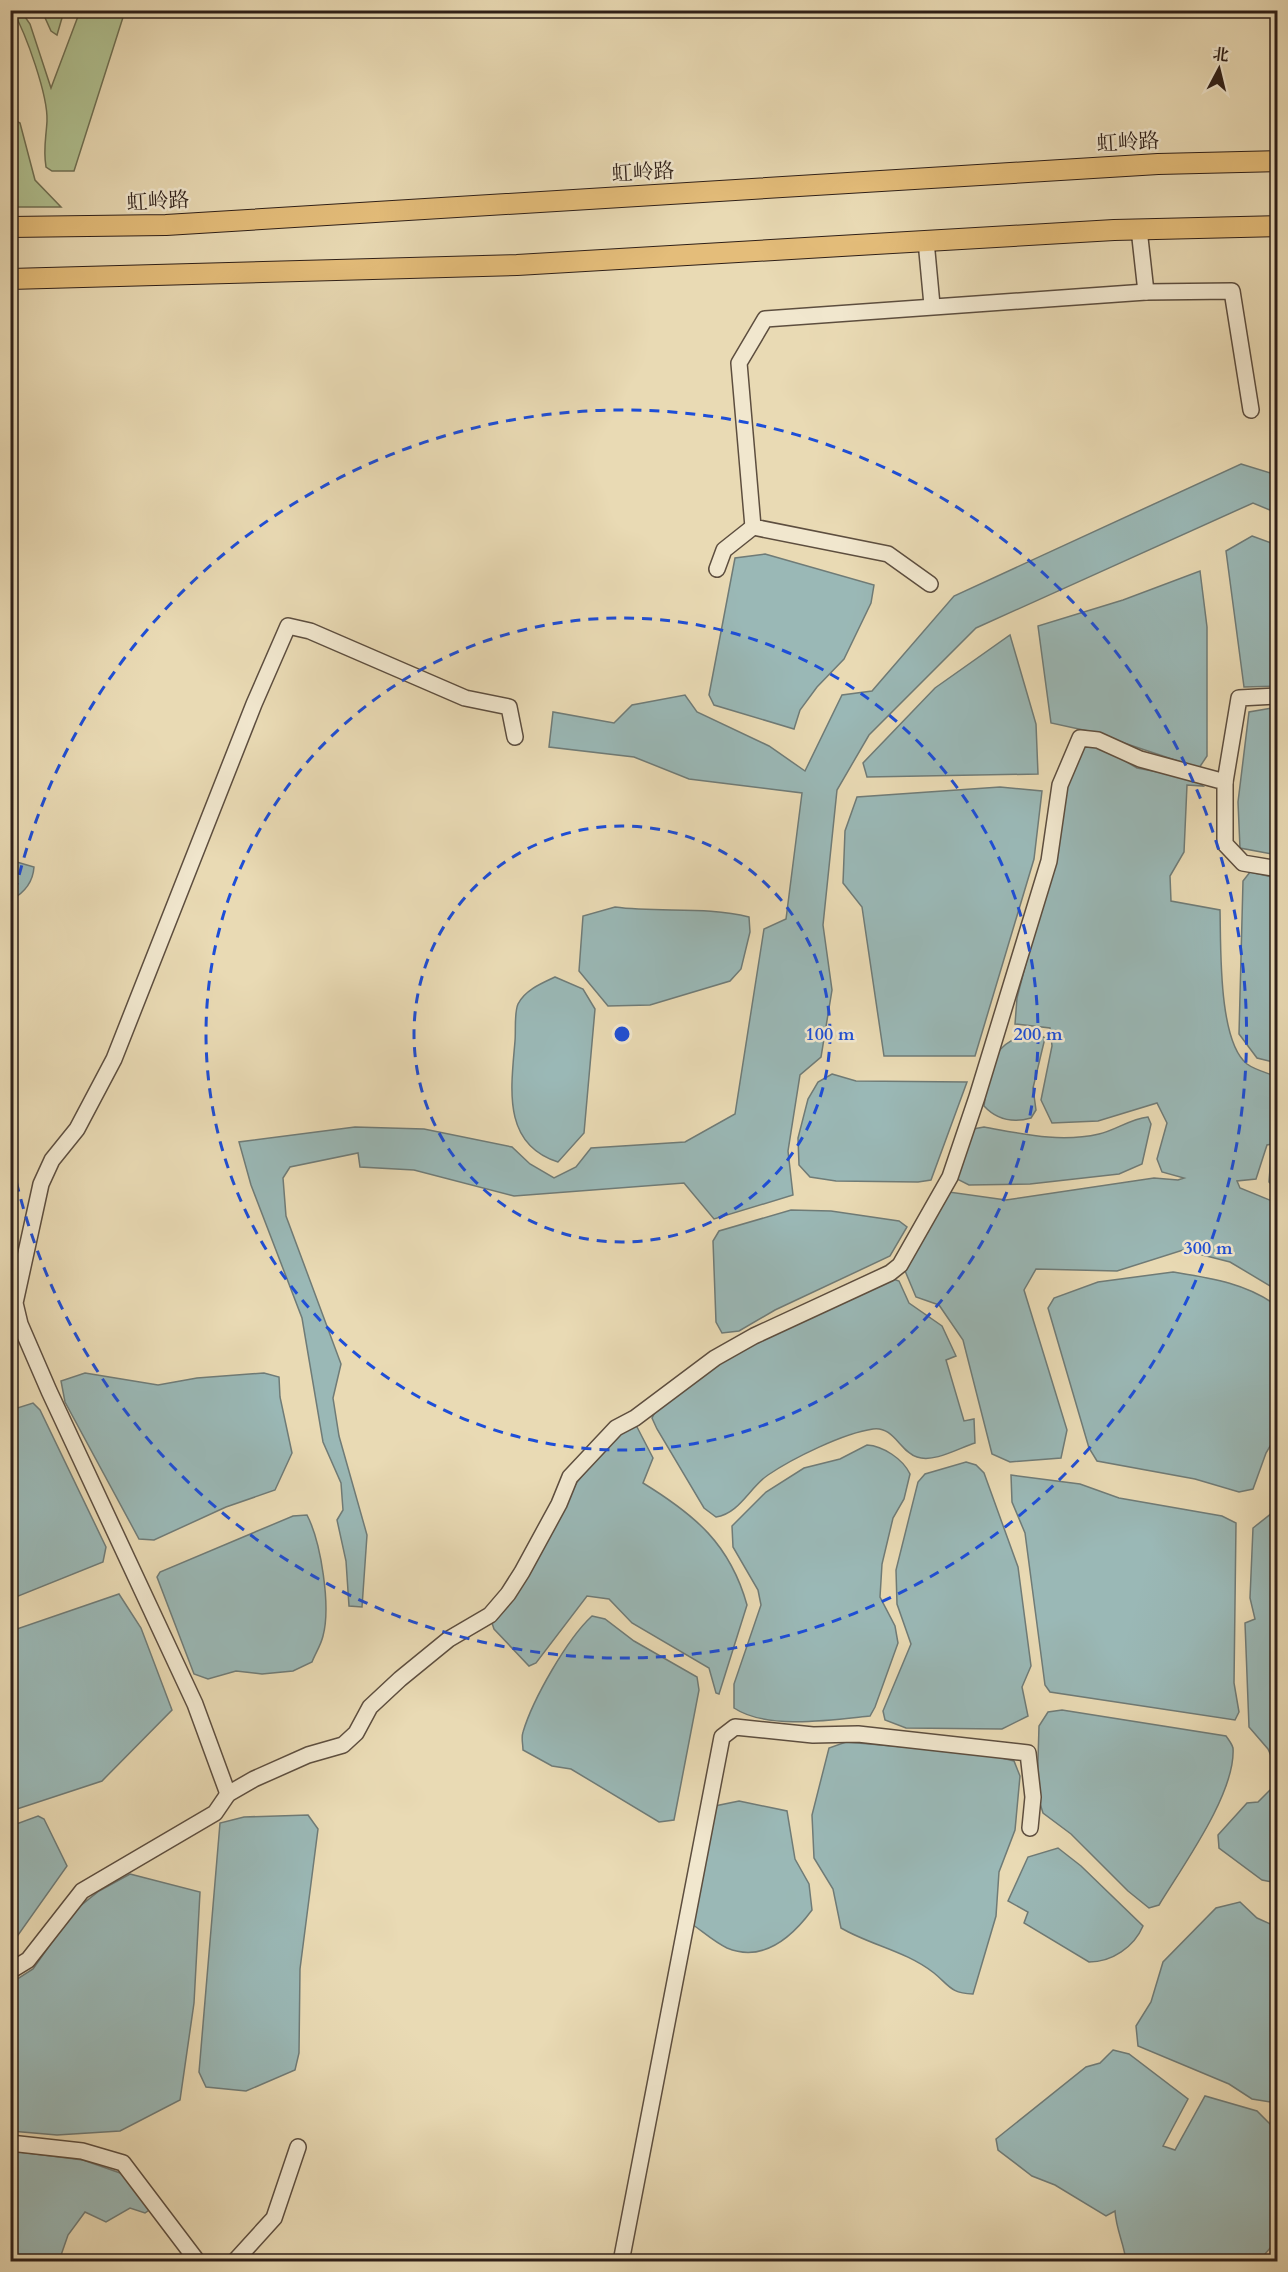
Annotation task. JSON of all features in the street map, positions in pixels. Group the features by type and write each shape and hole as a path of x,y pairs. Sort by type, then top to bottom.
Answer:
{"main road":[{"name":"虹岭路","path":"10,227 166,225 1158,164 1278,161"},
{"path":"10,279 517,265 1139,229 1278,226"}],"street":[{"path":"1139,229 1146,292"},
{"path":"926,241 932,305"},
{"path":"753,527 739,363 765,319 932,305 1146,292 1232,291 1251,410"},
{"path":"717,569 724,550 753,527 888,554 930,584"},
{"path":"228,1794 195,1704 48,1391 20,1324 15,1303 41,1184 52,1160 77,1129 114,1059 254,704 288,626 310,631 465,698 509,706 515,737"},
{"path":"1278,696 1239,698 1225,782 1226,844 1243,863 1278,869"},
{"path":"10,1971 28,1960 82,1891 215,1813 228,1794 308,1755 343,1745 356,1733 370,1707 399,1679 449,1639 490,1614 508,1594 522,1572 560,1504 570,1477 616,1428 635,1418 715,1358 744,1341 890,1273 900,1265 950,1177 1049,861 1060,785 1080,738 1098,740 1140,759 1225,782"},
{"path":"621,2262 723,1737 735,1726 813,1735 858,1734 1028,1753 1033,1797 1030,1828"},
{"path":"10,2143 82,2151 123,2163 198,2262"},
{"path":"234,2262 274,2218 298,2147"}],"green space":[{"path":"13,11 21,11 30,24 51,88 80,11 125,11 74,171 52,171 46,167 47,121 44,96 30,49"},
{"path":"42,11 64,11 57,35 51,31"},
{"path":"11,118 20,123 35,180 61,207 11,207"}],"water":[{"path":"1241,464 1277,475 1277,513 1253,503 976,628 869,735 837,790 823,925 832,990 821,1057 800,1075 788,1151 793,1195 714,1219 684,1183 514,1196 414,1170 360,1167 358,1153 290,1167 283,1178 286,1216 341,1364 333,1398 339,1436 367,1535 362,1607 349,1606 346,1561 337,1520 343,1510 341,1483 323,1442 302,1318 251,1185 239,1142 355,1127 424,1129 512,1147 530,1164 554,1178 576,1167 591,1148 685,1142 735,1114 764,929 786,919 802,793 689,779 634,757 549,747 553,712 614,723 632,705 685,695 697,712 769,746 805,771 842,695 872,691 954,596"},
{"path":"1252,536 1277,545 1277,686 1244,687 1226,551"},
{"path":"765,554 874,585 871,603 844,659 817,687 800,710 794,729 714,705 709,695 735,558"},
{"path":"1200,571 1207,627 1207,756 1199,768 1088,731 1051,723 1038,626 1123,600"},
{"path":"1010,635 1036,724 1038,774 867,777 863,763 935,688"},
{"path":"1278,707 1277,855 1240,848 1238,802 1249,712"},
{"path":"1096,744 1137,768 1195,779 1203,786 1187,785 1184,852 1170,876 1171,901 1220,910 1223,992 1231,1035 1238,1052 1247,1064 1277,1077 1277,1143 1267,1145 1256,1179 1237,1181 1240,1188 1277,1203 1277,1290 1230,1262 1183,1250 1117,1271 1036,1269 1024,1290 1067,1430 1061,1458 1010,1462 992,1454 963,1340 939,1305 916,1297 903,1266 949,1192 1006,1200 1154,1178 1178,1180 1184,1178 1162,1172 1157,1159 1167,1123 1157,1103 1098,1121 1052,1123 1041,1100 1052,1046 1050,1028 1015,1024 1017,998 1054,854 1066,777 1081,746"},
{"path":"1000,787 1042,791 1034,859 975,1056 884,1056 862,907 843,883 845,831 857,797"},
{"path":"10,860 34,867 32,878 27,886 11,900"},
{"path":"1250,872 1277,878 1277,1063 1257,1058 1239,1034 1243,881"},
{"path":"615,907 716,912 749,917 750,932 741,969 730,981 650,1005 608,1006 579,971 583,916"},
{"path":"555,977 583,989 595,1009 584,1133 558,1162 540,1154 527,1142 514,1113 512,1096 518,1004 529,991"},
{"path":"1035,1033 1045,1038 1033,1088 1036,1110 1031,1118 1012,1120 1000,1117 984,1106 988,1079 995,1058 1009,1042"},
{"path":"832,1074 856,1081 967,1082 931,1180 918,1182 836,1181 810,1177 799,1165 798,1138 808,1099 818,1082"},
{"path":"1148,1117 1151,1124 1142,1164 1119,1174 1030,1184 969,1185 953,1177 973,1129 984,1127 1070,1138 1099,1134"},
{"path":"1277,1153 1277,1190 1269,1182 1271,1156"},
{"path":"791,1210 831,1211 899,1221 907,1227 890,1256 775,1310 739,1331 722,1333 716,1322 713,1241 719,1231"},
{"path":"1173,1272 1214,1279 1240,1287 1277,1306 1277,1434 1266,1453 1253,1489 1239,1492 1195,1479 1097,1461 1089,1448 1048,1308 1054,1298 1098,1282"},
{"path":"890,1278 899,1281 909,1303 942,1326 956,1356 946,1360 964,1421 974,1419 975,1443 939,1457 924,1458 911,1454 886,1431 873,1429 861,1431 819,1447 778,1468 762,1480 738,1506 724,1515 716,1517 704,1508 652,1418 661,1401 713,1364"},
{"path":"85,1373 158,1385 197,1378 264,1373 279,1377 280,1397 292,1453 275,1490 226,1507 154,1540 139,1539 65,1402 61,1381"},
{"path":"33,1403 40,1410 106,1547 103,1562 11,1599 11,1410"},
{"path":"636,1425 653,1458 643,1483 679,1507 708,1533 731,1565 747,1605 719,1694 716,1693 709,1668 632,1623 609,1599 587,1596 536,1663 529,1666 494,1629 491,1620 577,1482 620,1431"},
{"path":"867,1445 892,1454 903,1463 910,1474 904,1499 893,1518 882,1564 880,1597 895,1626 898,1643 875,1707 870,1716 819,1721 782,1721 748,1715 734,1708 734,1684 761,1605 758,1590 733,1547 732,1526 766,1492 804,1468 840,1459"},
{"path":"966,1462 976,1465 984,1473 1018,1567 1031,1666 1022,1687 1028,1716 1002,1729 906,1728 885,1720 883,1711 911,1644 897,1604 896,1570 918,1482 925,1474"},
{"path":"1011,1475 1080,1484 1119,1498 1222,1516 1236,1523 1234,1683 1239,1712 1235,1720 1050,1692 1045,1685 1025,1533 1012,1502"},
{"path":"1277,1509 1277,1883 1262,1880 1219,1848 1218,1835 1247,1803 1258,1802 1274,1786 1276,1767 1268,1749 1249,1727 1245,1623 1255,1619 1250,1598 1253,1528"},
{"path":"307,1515 317,1541 326,1608 323,1636 312,1662 293,1671 262,1674 236,1671 208,1679 194,1674 157,1577 160,1572 293,1516"},
{"path":"119,1594 141,1628 172,1710 102,1781 11,1811 11,1631"},
{"path":"592,1616 605,1619 634,1641 697,1677 699,1690 674,1820 659,1822 571,1769 552,1766 523,1750 523,1732 543,1687 572,1639"},
{"path":"1062,1710 1226,1736 1232,1745 1232,1766 1217,1807 1159,1905 1149,1908 1128,1891 1071,1834 1043,1813 1037,1794 1039,1726 1048,1712"},
{"path":"846,1742 986,1754 1014,1761 1020,1776 1015,1830 999,1872 996,1916 973,1994 955,1990 912,1959 841,1928 833,1889 814,1858 812,1815 829,1748"},
{"path":"739,1801 787,1811 795,1859 809,1884 812,1910 786,1938 776,1945 753,1952 740,1952 727,1948 689,1922 715,1806"},
{"path":"308,1815 318,1829 300,1969 299,2053 295,2070 246,2091 206,2087 199,2072 220,1823 244,1817"},
{"path":"38,1816 44,1819 67,1866 16,1938 11,1941 11,1826"},
{"path":"1058,1848 1081,1866 1143,1926 1128,1947 1114,1956 1089,1962 1024,1923 1028,1912 1008,1901 1028,1857"},
{"path":"130,1874 200,1892 194,2003 180,2100 120,2131 57,2135 11,2131 11,1983 33,1969 74,1911 99,1891"},
{"path":"1240,1902 1257,1918 1277,1927 1277,2103 1252,2099 1229,2084 1138,2046 1136,2026 1151,2002 1163,1962 1216,1908"},
{"path":"1113,2050 1129,2054 1188,2099 1163,2146 1175,2150 1205,2096 1257,2111 1277,2131 1277,2240 1259,2261 1126,2261 1115,2211 1106,2216 1055,2185 1032,2176 998,2150 996,2139 1086,2067 1100,2063"},
{"path":"11,2151 83,2160 123,2174 152,2208 145,2213 130,2208 106,2222 85,2212 68,2235 59,2261 11,2262"}]}
